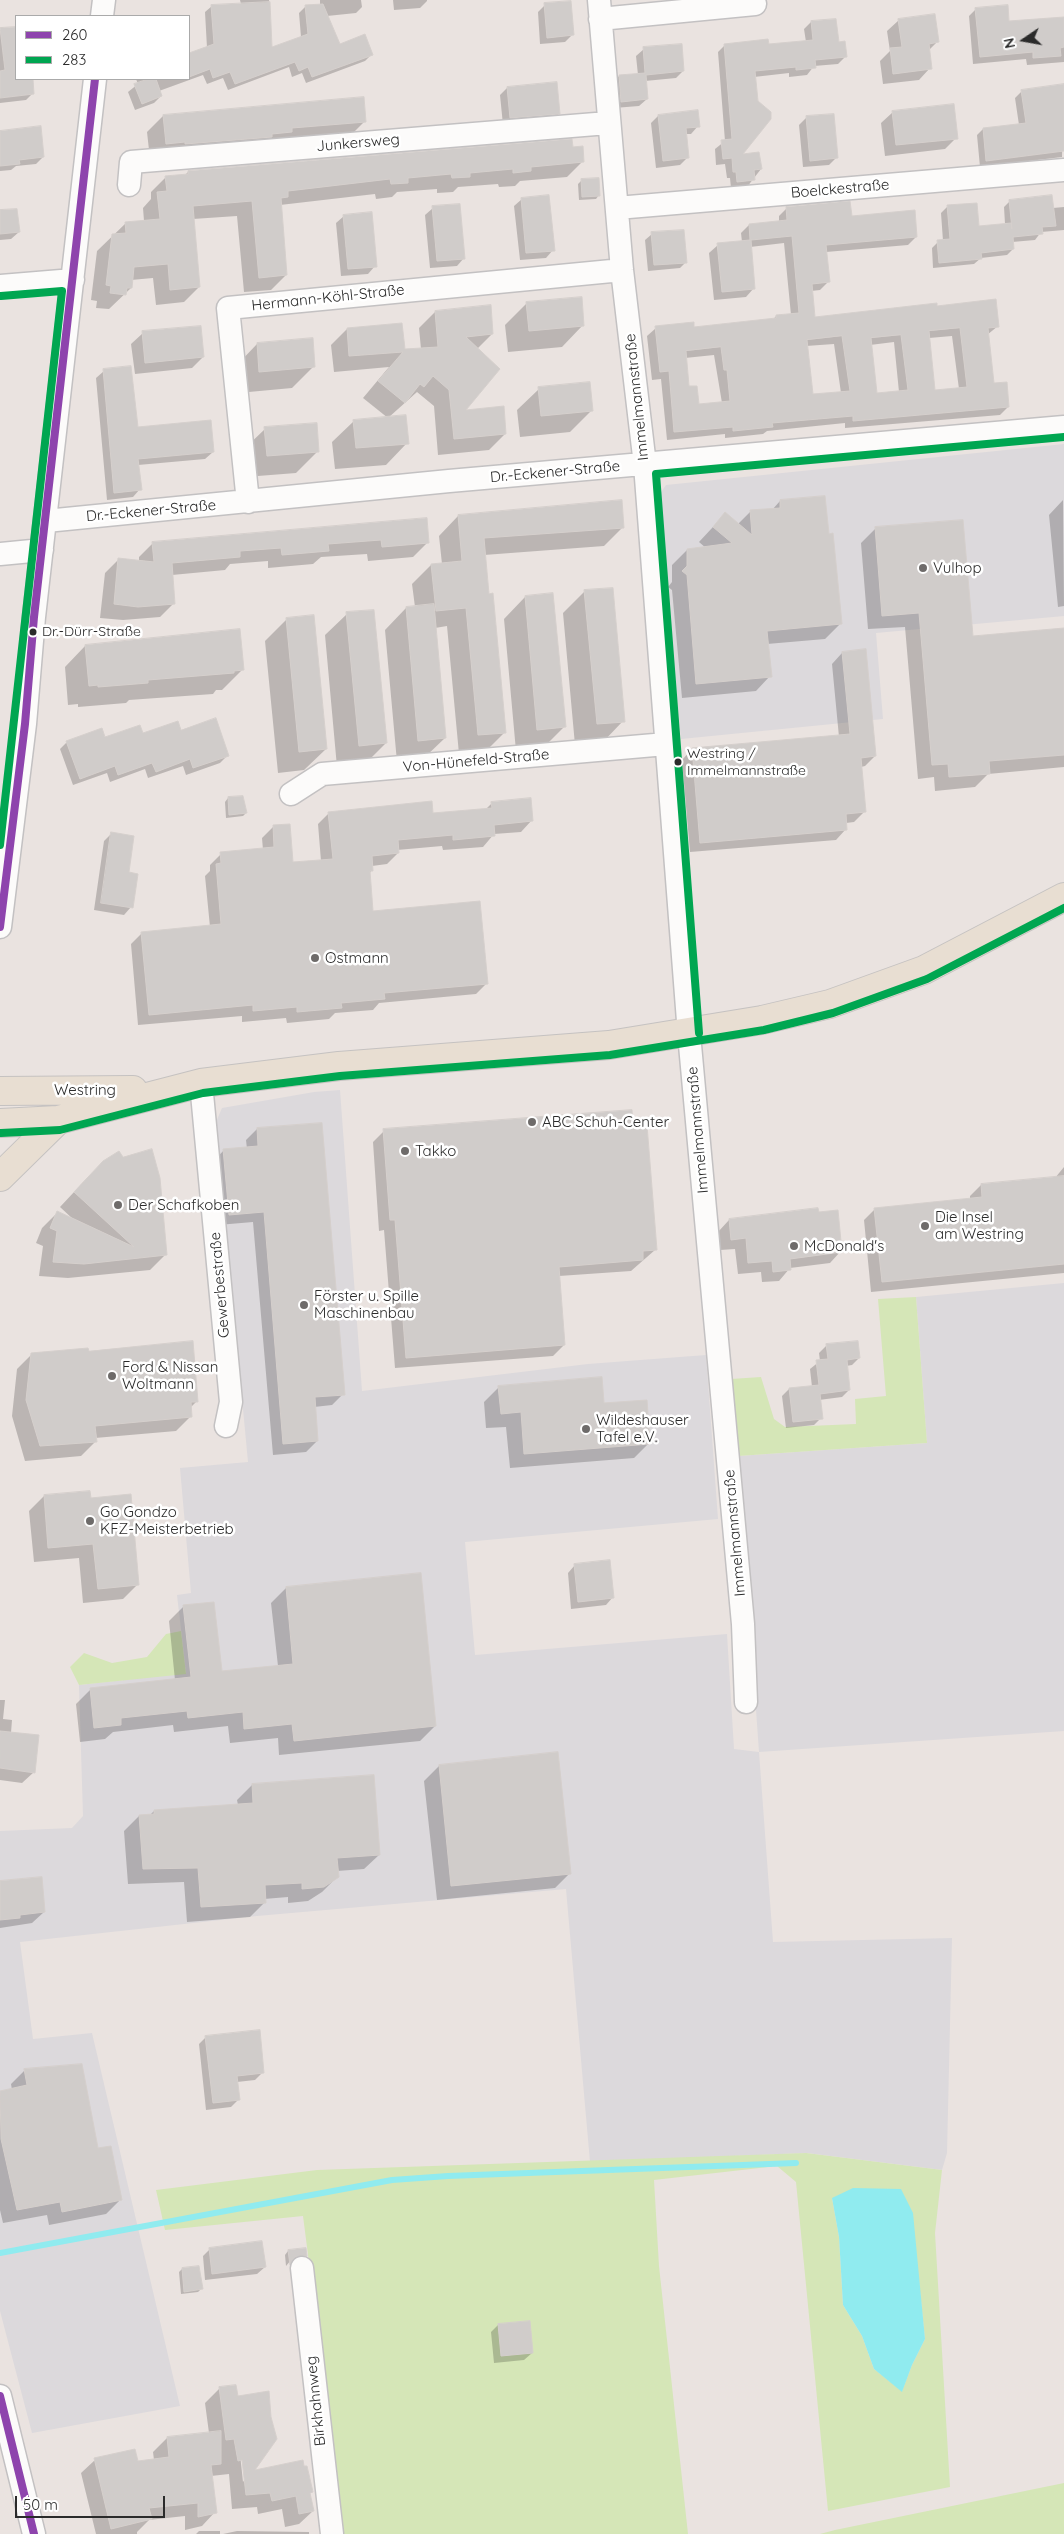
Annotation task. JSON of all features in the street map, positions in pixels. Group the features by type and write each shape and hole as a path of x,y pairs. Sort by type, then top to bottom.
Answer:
{"main road":[{"name":"Westring","path":"0,1123 58,1120 201,1083 339,1066 600,1046 689,1034 830,1004 924,970 1064,896"},
{"name":"Westring","path":"0,1091 170,1090"},
{"path":"0,1177 58,1120"}],"street":[{"path":"102,15 104,0"},
{"name":"Immelmannstraße","path":"746,1702 743,1624 689,1034 645,465 622,270 599,10 755,4"},
{"path":"0,927 25,724 42,550 95,80"},
{"name":"Junkersweg","path":"129,185 132,162 608,123"},
{"name":"Boelckestraße","path":"617,208 1064,170"},
{"name":"Hermann-Köhl-Straße","path":"248,502 228,308 622,270"},
{"path":"0,286 72,280"},
{"name":"Dr.-Eckener-Straße","path":"46,521 1064,427"},
{"path":"0,554 42,550"},
{"name":"Von-Hünefeld-Straße","path":"291,794 322,774 666,744"},
{"name":"Gewerbestraße","path":"201,1083 231,1402 226,1426"},
{"name":"Birkhahnweg","path":"302,2268 332,2534"},
{"path":"0,2396 34,2534"}],"shaded area":[{"path":"1064,444 1064,616 876,633 883,719 681,739 657,498 666,485"},
{"path":"340,1090 362,1391 588,1364 706,1355 718,1519 465,1542 475,1655 727,1634 734,1749 759,1752 773,1942 952,1938 947,2153 942,2170 806,2153 590,2162 566,1889 257,1916 20,1942 33,2039 92,2033 180,2406 32,2433 0,2311 0,1831 72,1828 83,1816 79,1685 186,1673 177,1595 191,1593 180,1468 248,1462 216,1122 222,1108 314,1092"},
{"path":"1064,1283 1064,1731 759,1752 738,1456 927,1443 916,1297"}],"green space":[{"path":"916,1297 927,1443 738,1456 731,1379 761,1377 774,1419 785,1427 856,1424 855,1399 886,1396 878,1299"},
{"path":"181,1631 186,1674 79,1685 70,1667 84,1653 112,1663 147,1657 166,1634"},
{"path":"806,2153 942,2170 935,2233 950,2487 828,2511 796,2182 777,2166 654,2180 659,2266 688,2534 344,2534 303,2216 165,2230 156,2190 317,2170","holes":["832,2198 919,2282 925,2339 902,2391 874,2369 862,2336 843,2305 839,2237"]},
{"path":"1064,2483 1064,2534 820,2534 835,2530"}],"water":[{"path":"853,2188 901,2189 913,2213 925,2339 912,2365 902,2392 874,2369 862,2336 843,2305 839,2237 832,2198"}],"building":[{"path":"571,1 574,35 547,38 544,3"},
{"path":"270,2 272,47 308,34 305,5 323,4 340,44 365,34 373,55 312,77 308,67 299,71 295,62 235,84 230,72 213,78 210,69 190,77 190,53 214,44 211,5"},
{"path":"1008,5 1009,21 1064,17 1064,47 1060,48 1061,56 1033,58 1033,52 980,57 975,8"},
{"path":"935,14 939,42 929,44 932,69 893,74 890,48 902,47 898,19"},
{"path":"836,19 839,42 845,41 847,57 815,60 816,68 796,70 796,67 755,71 758,101 771,112 771,119 743,154 759,152 762,169 754,170 755,180 737,182 736,172 733,172 732,158 723,159 721,140 732,139 724,44 768,39 769,44 813,40 811,21"},
{"path":"15,27 15,80 33,80 34,94 0,98 0,71 5,70 0,28"},
{"path":"682,44 684,71 646,75 648,99 621,102 619,75 645,73 643,47"},
{"path":"146,80 156,80 162,96 142,104 134,84"},
{"path":"557,82 560,114 510,118 507,87"},
{"path":"1064,84 1064,151 986,161 983,128 1026,123 1021,90"},
{"path":"364,97 366,122 292,128 292,132 272,134 272,137 166,144 163,115"},
{"path":"954,104 958,139 896,145 892,111"},
{"path":"698,110 700,127 686,128 689,158 663,161 658,115"},
{"path":"834,114 838,158 810,161 806,116"},
{"path":"41,126 44,157 19,160 20,164 0,166 0,131"},
{"path":"572,139 573,147 583,146 584,162 531,167 531,171 513,173 513,169 470,173 470,177 452,178 451,174 408,178 408,183 391,184 390,179 288,191 288,197 281,198 287,275 259,278 252,201 193,206 200,287 170,290 168,264 134,267 132,288 127,288 126,295 110,293 111,286 106,285 112,234 126,233 125,222 160,219 157,192 167,191 165,176 188,174 188,171"},
{"path":"599,178 600,196 582,197 581,179"},
{"path":"549,195 555,251 526,253 521,198"},
{"path":"1052,195 1056,226 1042,227 1043,234 1013,237 1014,249 981,253 982,259 939,263 937,240 950,239 947,205 977,203 979,226 1011,223 1012,229 1009,200"},
{"path":"850,201 852,216 915,210 917,237 826,245 830,282 812,284 815,317 937,303 937,306 996,299 999,327 988,328 994,383 1007,382 1009,407 853,421 853,416 772,423 773,427 733,431 733,427 674,432 669,371 660,372 655,326 694,322 694,327 776,318 776,315 799,313 792,236 751,240 755,289 722,292 717,243 750,240 749,224 787,220 786,207","holes":["960,328 967,387 935,390 929,331","901,335 908,390 877,393 871,338","842,336 850,391 813,394 807,340","721,347 724,370 727,370 730,401 699,404 697,386 689,386 686,351"]},
{"path":"460,204 465,259 437,261 432,206"},
{"path":"17,209 20,232 0,234 0,210"},
{"path":"372,212 377,267 348,269 343,215"},
{"path":"684,230 687,263 654,265 651,232"},
{"path":"582,297 584,326 529,331 526,302"},
{"path":"491,305 493,334 466,337 500,369 466,410 504,406 506,434 454,439 449,390 433,376 424,387 420,384 405,403 378,381 403,352 349,356 347,328 402,323 405,349 438,347 435,311"},
{"path":"201,326 204,357 145,363 142,331"},
{"path":"313,338 315,367 259,372 257,343"},
{"path":"131,366 138,427 211,420 214,452 138,459 142,490 114,493 103,369"},
{"path":"590,382 593,411 541,416 538,387"},
{"path":"406,415 409,444 356,448 353,420"},
{"path":"317,423 319,452 267,456 264,427"},
{"path":"825,496 829,534 833,533 842,624 767,631 772,677 696,684 687,575 682,571 687,566 687,549 732,543 713,527 725,512 752,535 750,510 780,508 780,500"},
{"path":"622,500 624,528 484,538 489,594 493,593 506,733 478,735 466,608 436,611 431,564 462,561 458,515"},
{"path":"427,518 429,543 382,547 381,540 328,544 329,551 282,555 281,548 240,551 240,557 172,563 175,604 138,607 114,604 118,558 154,562 152,542"},
{"path":"963,520 973,636 1064,628 1064,755 989,761 990,774 949,777 948,764 932,765 919,613 882,616 875,527"},
{"path":"613,588 625,722 597,724 584,590"},
{"path":"553,593 566,727 537,730 525,596"},
{"path":"434,604 446,738 418,741 406,607"},
{"path":"374,610 387,743 359,746 346,612"},
{"path":"314,615 327,749 299,752 286,618"},
{"path":"240,629 244,670 234,671 234,673 148,680 148,683 89,686 85,645"},
{"path":"866,649 876,756 861,758 866,812 846,814 847,830 700,843 692,748 850,734 842,652"},
{"path":"216,718 229,756 193,768 190,759 156,772 152,763 118,775 115,766 80,779 66,741 102,728 105,737 140,725 143,733 178,721 181,730"},
{"path":"243,796 247,813 229,815 228,797"},
{"name":"Ostmann","path":"531,798 533,821 494,825 495,836 453,840 453,835 398,840 399,853 372,856 373,871 370,871 373,911 480,901 488,984 384,993 385,999 341,1003 342,1008 297,1012 297,1007 253,1011 253,1005 149,1015 141,932 221,924 216,864 221,863 220,852 274,847 273,825 290,824 293,862 333,859 328,812 432,801 433,813 492,808 491,802"},
{"path":"111,832 134,836 129,872 138,874 133,908 101,903"},
{"path":"632,1110 633,1126 647,1125 657,1250 643,1251 643,1260 559,1267 565,1345 406,1358 395,1220 390,1220 383,1129"},
{"name":"Förster u. Spille Maschinenbau","path":"322,1123 345,1395 315,1397 318,1441 283,1444 264,1212 229,1215 223,1149 258,1146 257,1128"},
{"name":"Der Schafkoben","path":"152,1149 160,1178 167,1255 84,1264 53,1262 57,1231 50,1228 57,1211 134,1247 74,1192 103,1161 119,1151 123,1157"},
{"path":"1064,1176 1064,1264 882,1282 874,1208 982,1197 981,1184"},
{"name":"McDonald's","path":"818,1208 819,1212 838,1210 842,1252 790,1259 791,1270 773,1272 772,1261 748,1263 746,1238 731,1240 729,1219"},
{"name":"Ford & Nissan Woltmann","path":"193,1341 198,1402 191,1402 192,1417 95,1426 97,1442 40,1446 26,1400 31,1353 88,1348 89,1351"},
{"path":"858,1341 860,1358 847,1360 850,1390 820,1394 823,1419 793,1422 789,1388 819,1385 816,1360 828,1359 826,1344"},
{"name":"Wildeshauser Tafel e.V.","path":"602,1377 604,1403 647,1400 650,1444 524,1454 521,1412 501,1414 498,1386"},
{"name":"Go Gondzo KFZ-Meisterbetrieb","path":"90,1491 91,1498 131,1494 139,1585 98,1589 93,1544 48,1548 44,1495"},
{"path":"610,1560 614,1598 578,1602 574,1564"},
{"path":"421,1573 436,1726 294,1741 292,1724 244,1729 243,1712 188,1718 187,1711 121,1718 121,1725 94,1728 90,1688 191,1677 183,1605 214,1602 222,1671 293,1664 286,1587"},
{"path":"0,1731 39,1735 35,1773 0,1768"},
{"path":"558,1752 571,1874 451,1886 439,1765"},
{"path":"374,1775 380,1855 337,1858 339,1877 324,1887 302,1889 302,1883 265,1885 266,1903 201,1907 198,1868 143,1869 139,1815 154,1814 154,1810 253,1803 252,1784"},
{"path":"42,1877 45,1912 20,1915 20,1918 0,1920 0,1881"},
{"path":"260,2030 264,2073 237,2076 240,2100 213,2103 205,2036"},
{"path":"82,2064 98,2148 111,2146 122,2200 62,2212 60,2202 17,2210 1,2139 0,2091 27,2085 24,2069"},
{"path":"262,2241 266,2267 212,2274 209,2248"},
{"path":"306,2248 307,2256 295,2257 290,2265 288,2250"},
{"path":"199,2266 203,2289 184,2292 182,2268"},
{"path":"530,2321 533,2353 501,2356 498,2324"},
{"path":"236,2385 238,2396 269,2391 271,2417 277,2439 255,2470 303,2460 304,2466 307,2466 313,2492 310,2493 314,2511 299,2514 296,2496 272,2501 270,2493 246,2495 242,2460 238,2461 234,2439 226,2440 219,2387"},
{"path":"221,2431 221,2464 211,2465 217,2513 198,2517 198,2503 149,2508 152,2519 111,2529 94,2458 135,2449 138,2461 169,2457 167,2437"}],"waterway":[{"path":"0,2253 392,2180 448,2176 796,2163"}],"transit line":[{"name":"260","path":"0,927 25,724 34,617 95,80"},
{"name":"283","path":"0,845 62,291 1,296"},
{"name":"283","path":"699,1033 656,474 1064,437"},
{"name":"283","path":"1,1133 60,1130 203,1093 340,1076 610,1055 764,1030 833,1013 927,979 1064,908"},
{"name":"260","path":"0,2396 34,2534"}],"place":[{"name":"Vulhop","path":"923,568"},
{"name":"Dr.-Dürr-Straße","path":"33,632"},
{"name":"Westring / Immelmannstraße","path":"678,762"},
{"name":"Ostmann","path":"315,958"},
{"name":"ABC Schuh-Center","path":"532,1122"},
{"name":"Takko","path":"405,1151"},
{"name":"Der Schafkoben","path":"118,1205"},
{"name":"Die Insel am Westring","path":"925,1226"},
{"name":"McDonald's","path":"794,1246"},
{"name":"Förster u. Spille Maschinenbau","path":"304,1305"},
{"name":"Ford & Nissan Woltmann","path":"112,1376"},
{"name":"Wildeshauser Tafel e.V.","path":"586,1429"},
{"name":"Go Gondzo KFZ-Meisterbetrieb","path":"90,1521"}]}
